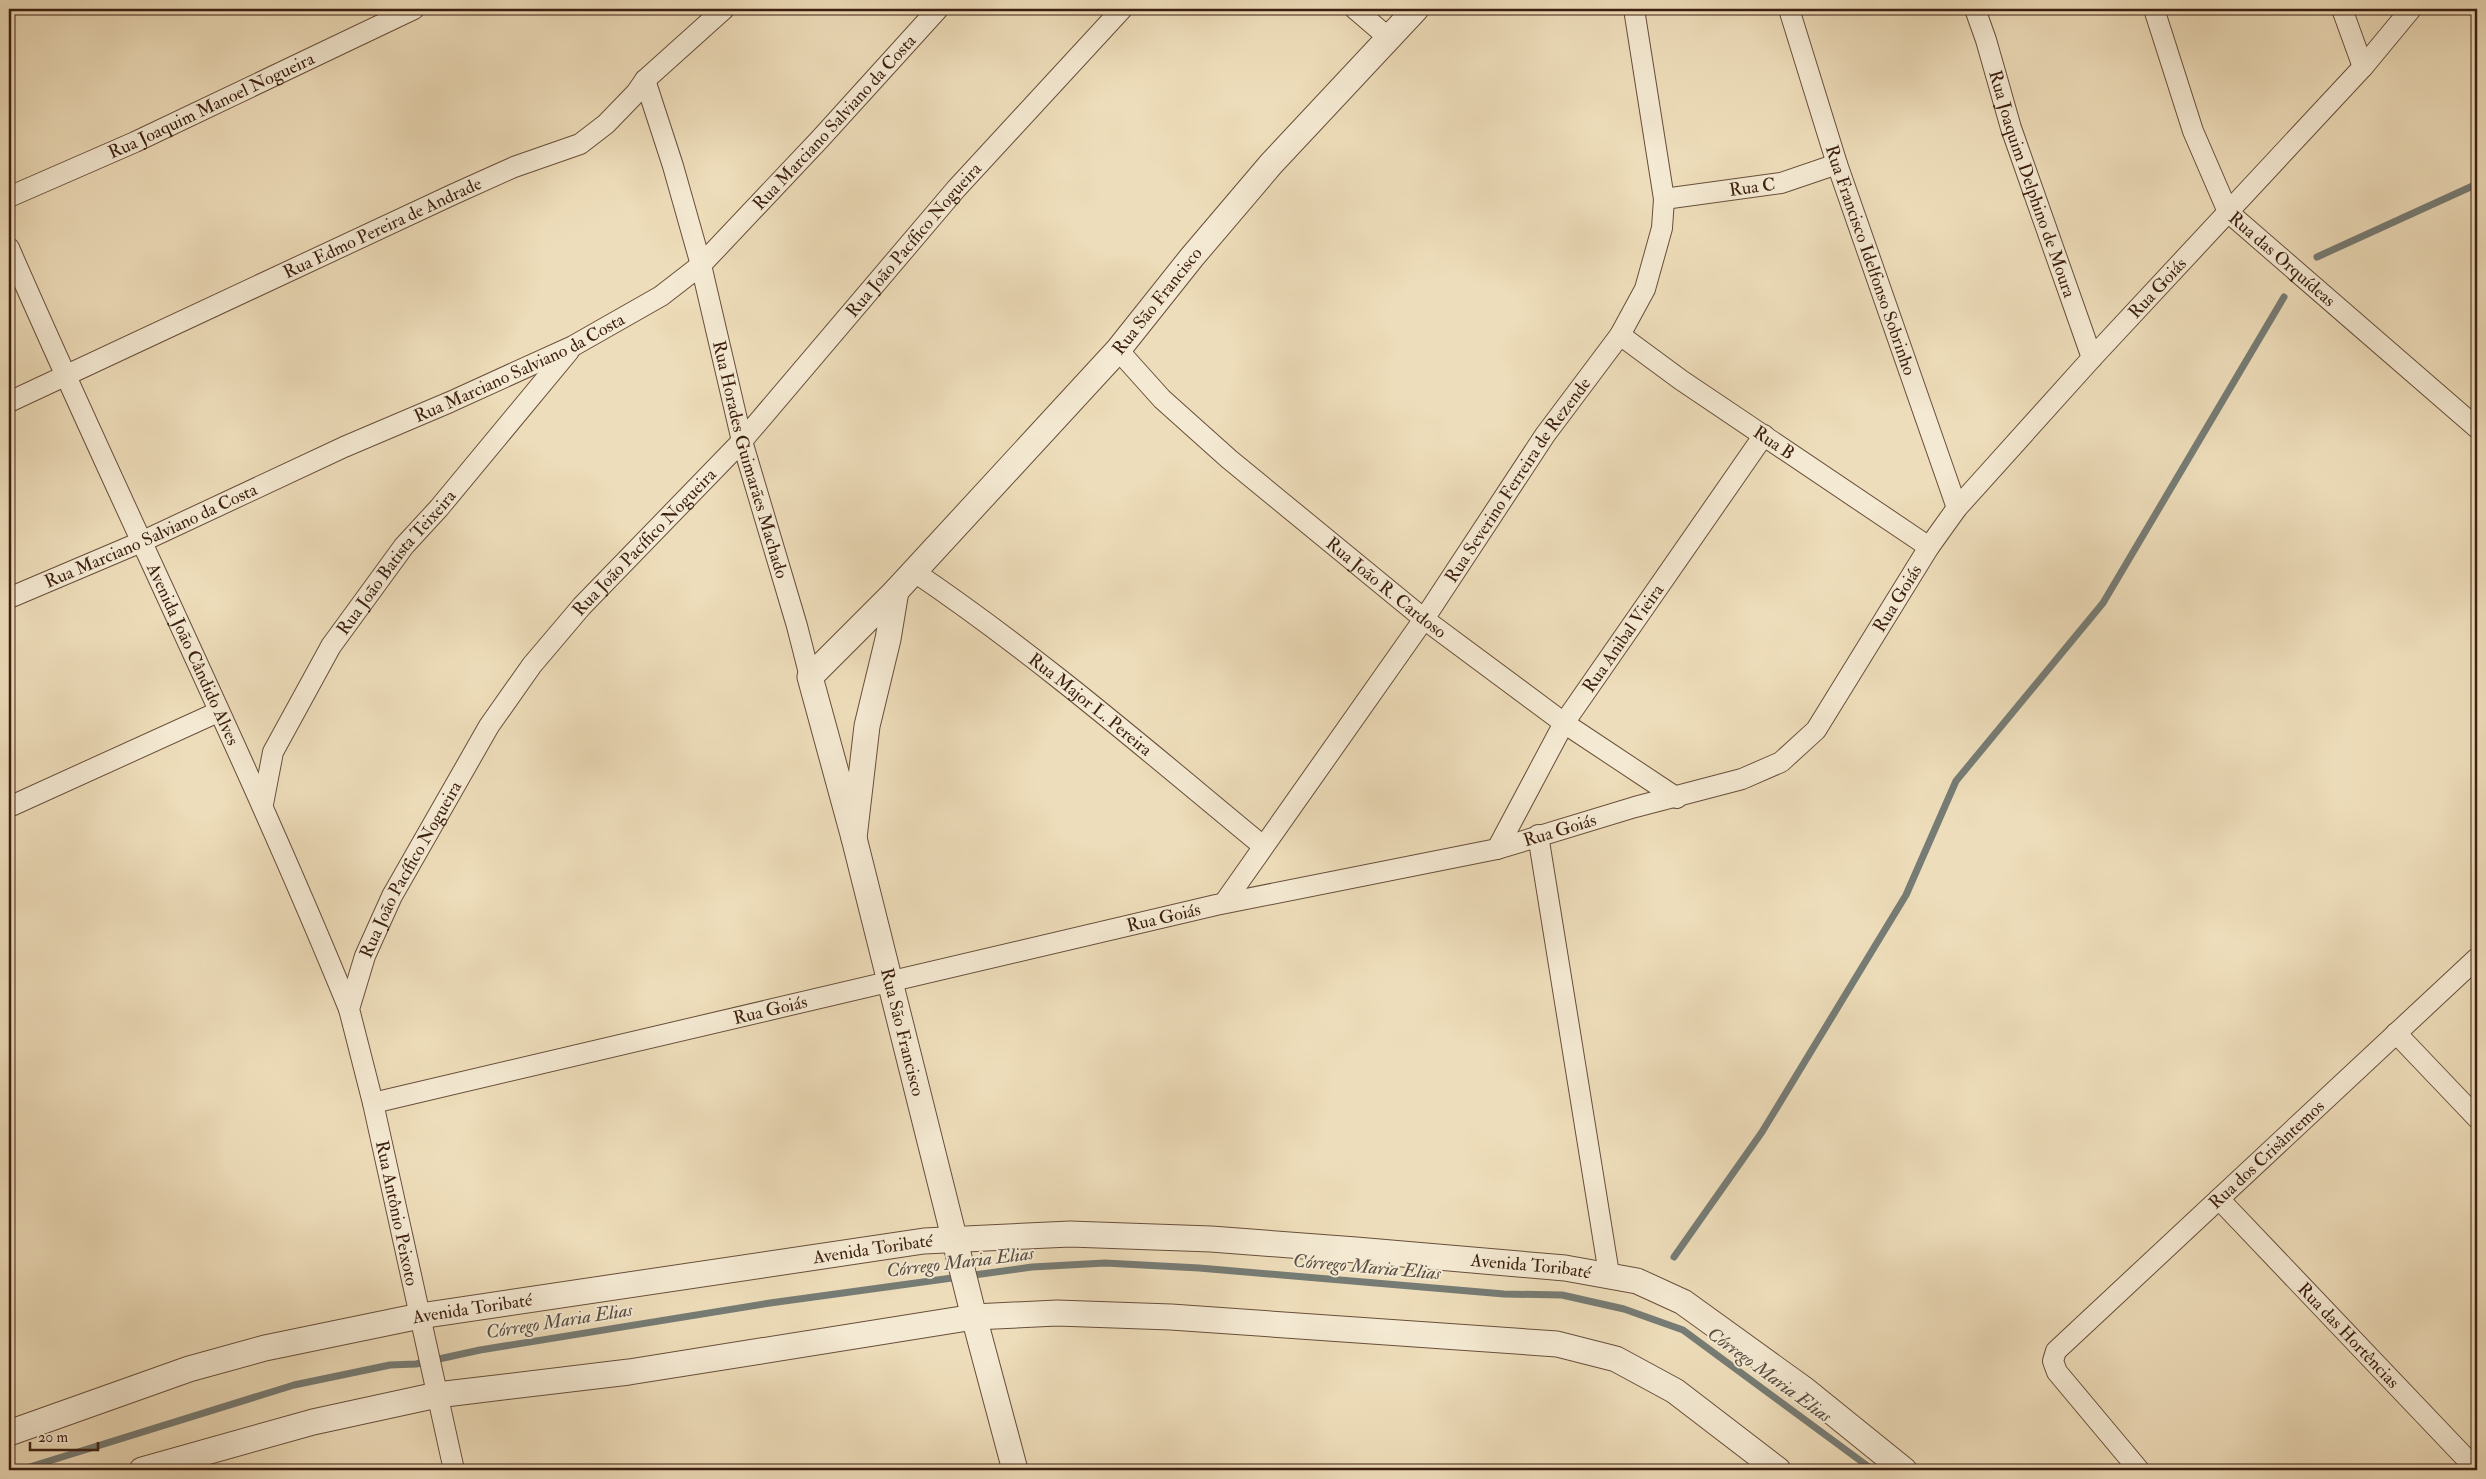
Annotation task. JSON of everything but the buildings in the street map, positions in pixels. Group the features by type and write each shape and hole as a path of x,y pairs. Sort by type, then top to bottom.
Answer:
{"street":[{"name":"Rua Joaquim Manoel Nogueira","path":"9,198 135,142 414,9"},
{"name":"Rua Edmo Pereira de Andrade","path":"9,402 454,194 514,167 580,144 606,124 636,93 645,80 724,9"},
{"name":"Rua Marciano Salviano da Costa","path":"9,598 141,542 344,447 450,402 573,346 661,296 701,265 938,9"},
{"name":"Rua João Pacífico Nogueira","path":"349,1009 365,956 392,896 489,726 532,665 582,606 742,441 956,189 1122,9"},
{"path":"1355,9 1390,39"},
{"name":"Rua São Francisco","path":"810,677 896,591 1118,350 1271,164 1390,39 1416,9"},
{"name":"Rua Severino Ferreira de Rezende","path":"1224,903 1424,619 1545,436 1620,335 1645,289 1662,228 1664,199 1634,9"},
{"name":"Rua Francisco Idelfonso Sobrinho","path":"1789,9 1837,164 1956,508"},
{"name":"Rua Joaquim Delphino de Moura","path":"1975,9 2011,128 2092,358"},
{"name":"Rua das Orquídeas","path":"2154,9 2193,132 2228,212 2477,428"},
{"path":"2342,9 2363,67"},
{"name":"Rua Goiás","path":"373,1103 1224,903 1497,849 1538,835 1742,779 1781,762 1816,730 1929,547 1956,508 2092,358 2363,67 2412,9"},
{"name":"Rua Horades Guimarães Machado","path":"645,80 673,166 701,265 742,441 790,602 854,838"},
{"name":"Rua C","path":"1664,199 1781,183 1837,164"},
{"name":"Avenida João Cândido Alves","path":"9,248 65,376 218,712 263,804 349,1009"},
{"name":"Rua B","path":"1620,335 1929,547"},
{"name":"Rua João Batista Teixeira","path":"263,804 273,752 331,646 404,546 439,508 573,346"},
{"name":"Rua João R. Cardoso","path":"1118,350 1162,399 1229,460 1424,619 1564,723 1677,798"},
{"name":"Rua Anibal Vieira","path":"1497,849 1564,723 1764,435"},
{"name":"Rua Major L. Pereira","path":"913,571 974,612 1263,846"},
{"name":"Rua São Francisco","path":"896,591 888,639 867,726 854,838 972,1308 1015,1470"},
{"path":"9,807 218,712"},
{"path":"1538,835 1610,1274"},
{"name":"Rua dos Crisântemos","path":"2139,1470 2057,1372 2053,1361 2056,1351 2477,958"},
{"path":"349,1009 373,1103"},
{"path":"2396,1034 2477,1118"},
{"name":"Rua Antônio Peixoto","path":"373,1103 454,1470"},
{"name":"Rua das Hortências","path":"2219,1199 2477,1470"},
{"name":"Avenida Toribaté","path":"9,1433 189,1369 265,1348 421,1322 957,1247 1070,1234 1210,1239 1565,1268 1610,1274 1637,1281 1683,1302 1805,1390 1904,1470"},
{"path":"142,1470 435,1388 629,1372 972,1308 1057,1314 1171,1317 1557,1344 1616,1359 1675,1391 1778,1470"}],"waterway":[{"path":"2317,257 2477,184"},
{"path":"1674,1257 1762,1132 1906,895 1956,781 2103,603 2284,297"},
{"name":"Córrego Maria Elias","path":"20,1470 294,1385 390,1365 416,1364 480,1350 770,1303 1032,1267 1105,1263 1199,1268 1504,1294 1562,1295 1624,1309 1683,1330 1873,1470"}]}
